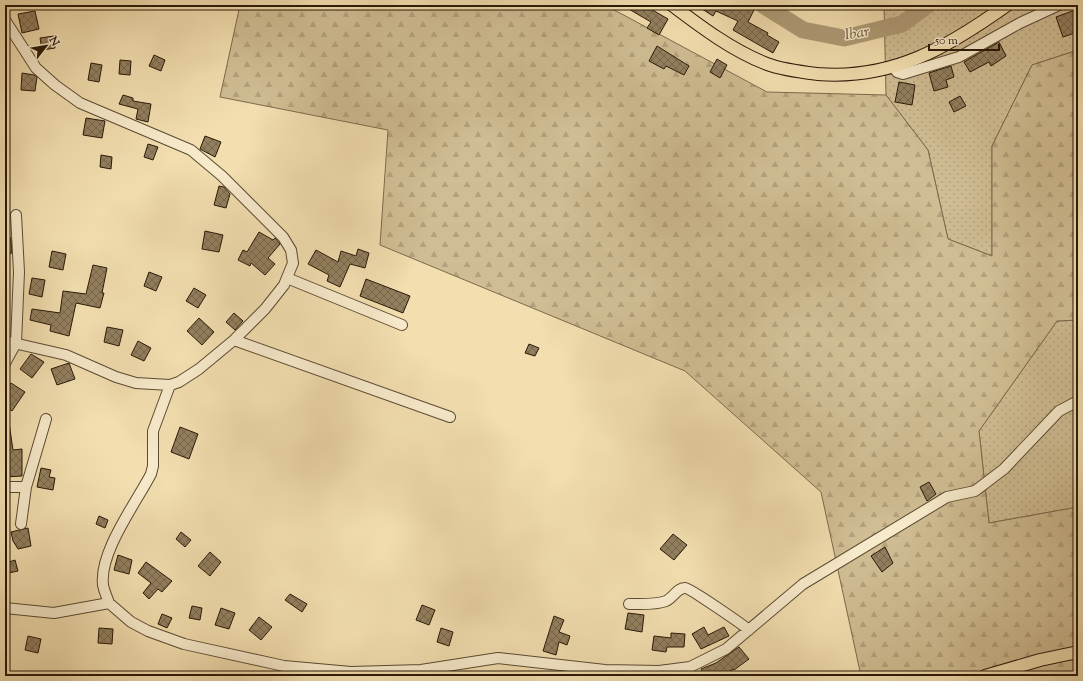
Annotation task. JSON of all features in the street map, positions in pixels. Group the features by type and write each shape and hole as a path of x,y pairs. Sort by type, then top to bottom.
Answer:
{"main road":[{"path":"672,5 746,54 786,69 828,75 850,74 893,67 923,56 956,40 1007,5"},
{"path":"985,676 1040,660 1078,652"}],"street":[{"path":"893,67 897,72 903,74 960,57 1020,22 1058,5"},
{"path":"5,20 36,68 55,85 80,103 190,150 222,176 287,243 293,263 284,285 265,309 234,340 198,369 179,382 170,385 136,382 116,377 66,355 16,343 5,342"},
{"path":"5,363 16,343 19,272 16,215"},
{"path":"287,278 402,325"},
{"path":"234,340 450,417"},
{"path":"170,385 153,431 153,466 151,474 115,535 104,572 103,585 109,603 131,622 148,631 184,644 284,666 351,672 421,670 498,658 605,670 659,671 690,667 726,649 802,584 947,496 974,491 1004,469 1059,411 1078,400"},
{"path":"21,524 26,487 46,420"},
{"path":"5,488 26,487"},
{"path":"629,604 664,602 672,598 677,591 684,588 691,590 711,605 741,622 749,630"},
{"path":"5,608 54,613 109,603"}],"green space":[{"path":"240,5 605,5 767,92 886,95 928,150 948,239 992,256 992,146 1032,65 1078,50 1078,320 1057,321 979,431 989,523 1078,507 1078,676 861,676 821,492 685,371 380,245 388,130 220,97"},
{"path":"884,5 1078,5 1078,50 1032,65 992,146 992,256 948,239 928,150 886,95"},
{"path":"1078,320 1078,507 989,523 979,431 1057,321"}],"building":[{"path":"622,5 651,5 649,8 668,19 659,35 647,28 651,22"},
{"path":"696,5 745,5 754,10 748,22 768,33 767,35 779,42 773,53 733,30 738,21 716,11 713,16"},
{"path":"1078,9 1078,32 1063,37 1056,17"},
{"path":"35,11 39,29 22,33 18,14"},
{"path":"54,36 55,48 42,50 40,38"},
{"path":"999,42 1006,56 991,66 989,62 970,72 964,62"},
{"path":"657,46 689,66 684,75 666,66 664,69 649,61"},
{"path":"154,55 165,60 161,71 149,66"},
{"path":"717,59 727,65 720,78 710,72"},
{"path":"120,60 131,61 130,75 119,74"},
{"path":"91,63 102,65 99,82 88,80"},
{"path":"951,66 954,77 946,80 948,87 934,91 929,73"},
{"path":"22,73 37,77 35,91 21,90"},
{"path":"899,82 915,85 912,105 895,102"},
{"path":"123,95 133,98 133,101 151,104 148,122 136,119 138,109 119,104"},
{"path":"960,96 966,106 954,112 949,102"},
{"path":"86,118 105,121 102,138 83,135"},
{"path":"205,136 221,142 215,157 200,149"},
{"path":"148,144 158,147 153,160 144,157"},
{"path":"101,155 112,157 111,169 100,167"},
{"path":"219,186 224,187 230,194 226,208 214,205"},
{"path":"205,231 223,235 219,252 202,249"},
{"path":"259,232 273,240 275,238 280,244 268,258 275,264 265,275 251,263 250,266 238,260 243,250 247,252"},
{"path":"5,238 11,238 12,253 5,254"},
{"path":"358,249 369,253 365,268 350,264 340,287 327,281 329,275 308,264 316,250 338,262 341,251 356,256"},
{"path":"52,251 66,254 63,270 49,267"},
{"path":"93,265 107,268 102,293 104,293 100,308 76,303 69,336 50,331 51,325 30,320 32,309 60,313 63,291 86,294"},
{"path":"149,272 162,277 156,291 144,286"},
{"path":"32,278 45,280 42,297 29,294"},
{"path":"366,279 410,296 403,313 360,296"},
{"path":"194,288 206,295 198,308 186,301"},
{"path":"234,313 243,321 235,330 226,322"},
{"path":"199,318 214,332 202,345 187,331"},
{"path":"107,327 123,330 119,346 104,342"},
{"path":"138,341 151,348 144,361 131,355"},
{"path":"529,344 539,348 535,356 525,353"},
{"path":"31,354 44,362 32,378 20,369"},
{"path":"69,363 75,379 57,385 51,369"},
{"path":"11,383 25,392 12,411 5,406 5,393"},
{"path":"5,423 9,423 13,450 22,449 22,476 6,477"},
{"path":"180,427 198,434 189,459 171,452"},
{"path":"41,468 51,470 49,477 55,478 53,490 37,487"},
{"path":"929,482 936,494 927,501 920,487"},
{"path":"99,516 108,520 105,528 96,524"},
{"path":"28,528 31,546 18,549 13,541 11,532"},
{"path":"181,532 191,540 185,547 176,539"},
{"path":"673,534 687,545 674,560 660,549"},
{"path":"885,547 893,563 882,572 871,556"},
{"path":"210,552 221,562 210,576 198,566"},
{"path":"118,555 132,560 129,574 114,570"},
{"path":"15,560 18,571 9,573 6,563"},
{"path":"146,562 172,581 162,592 158,589 149,599 143,593 151,583 138,573"},
{"path":"290,594 307,604 302,612 285,600"},
{"path":"422,605 435,610 429,625 416,620"},
{"path":"192,606 202,608 200,620 189,618"},
{"path":"221,608 235,613 229,629 215,625"},
{"path":"628,613 644,615 642,632 625,629"},
{"path":"162,614 172,618 167,628 158,624"},
{"path":"554,616 564,620 559,632 570,636 567,645 559,642 556,655 543,651"},
{"path":"259,617 272,627 261,640 249,630"},
{"path":"704,627 708,635 724,627 729,636 701,649 692,634"},
{"path":"99,628 113,629 112,644 98,643"},
{"path":"441,628 453,632 449,646 437,642"},
{"path":"671,633 685,634 684,647 667,647 666,652 652,650 654,636 671,638"},
{"path":"28,636 41,639 38,653 25,650"},
{"path":"739,647 749,659 734,670 721,676 705,676 701,669 716,663"}],"waterway":[{"name":"Ibar","path":"763,5 803,30 844,38 902,24 928,5"}]}
